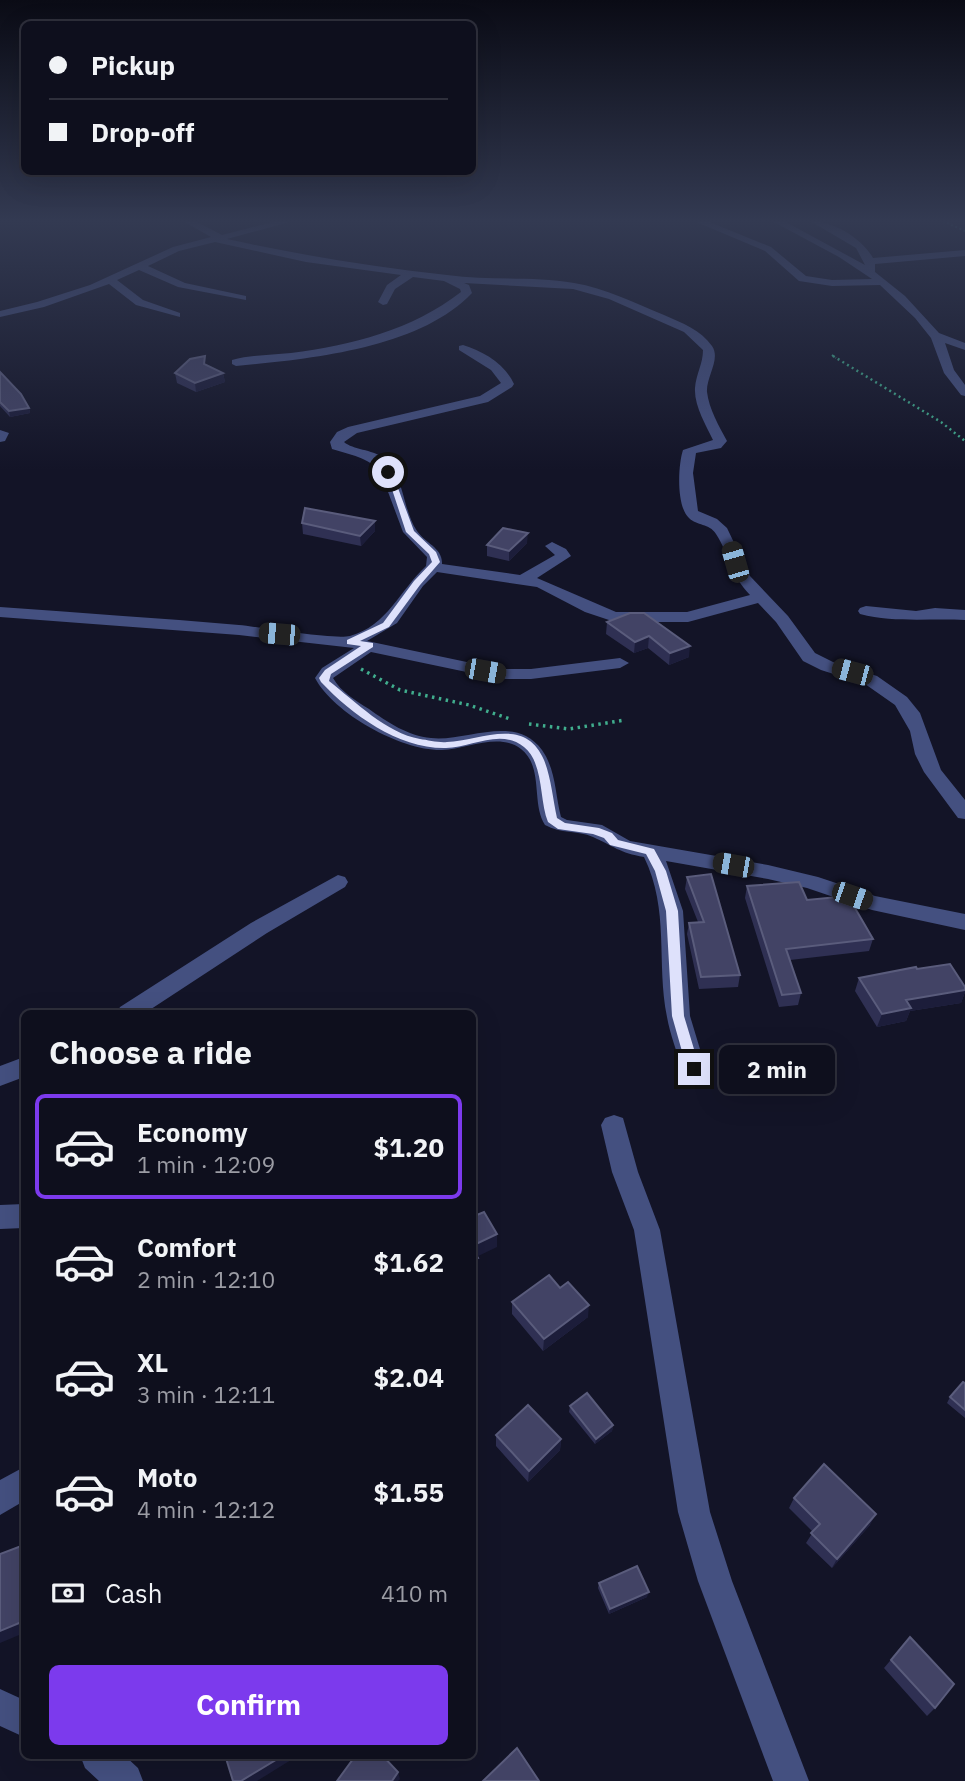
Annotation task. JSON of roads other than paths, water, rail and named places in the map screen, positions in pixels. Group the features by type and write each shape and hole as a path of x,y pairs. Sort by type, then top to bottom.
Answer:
{"street":[{"path":"0,314 42,304"},
{"path":"141,304 176,315"},
{"path":"236,362 365,343 408,329 449,304"},
{"path":"628,304 661,317 702,341 709,350 709,362 704,372 701,391 706,411 720,441 716,445 690,450 685,464 691,511 695,516 712,522 722,531 743,579 782,619 809,657 827,666 871,680 901,701 911,713 919,731 924,754 933,772 965,813"},
{"path":"904,304 940,343 950,373 965,392"},
{"path":"934,335 965,347"},
{"path":"463,348 494,366 508,384 484,399 353,430 342,435 337,442 337,446 375,458 385,468 410,532 435,556 434,567 417,583 386,625 328,672 324,678 340,697 376,722 415,741 460,744 491,735 514,738 527,745 539,759 552,820 562,826 595,830 614,842 650,851 768,872 872,903 965,922"},
{"path":"524,579 563,556 552,547"},
{"path":"434,567 541,583 591,609 615,617 688,617 761,597"},
{"path":"866,611 905,615 965,615"},
{"path":"0,612 356,649 500,674 531,674 620,663"},
{"path":"650,851 661,871 672,911 678,1016 694,1069"},
{"path":"133,1010 248,935 338,882"},
{"path":"0,1076 21,1068"},
{"path":"614,1125 625,1172 647,1230 694,1512 715,1581 791,1781"},
{"path":"0,1217 21,1216"},
{"path":"0,1499 21,1485"},
{"path":"0,1707 21,1718"},
{"path":"102,1759 125,1781"}]}
